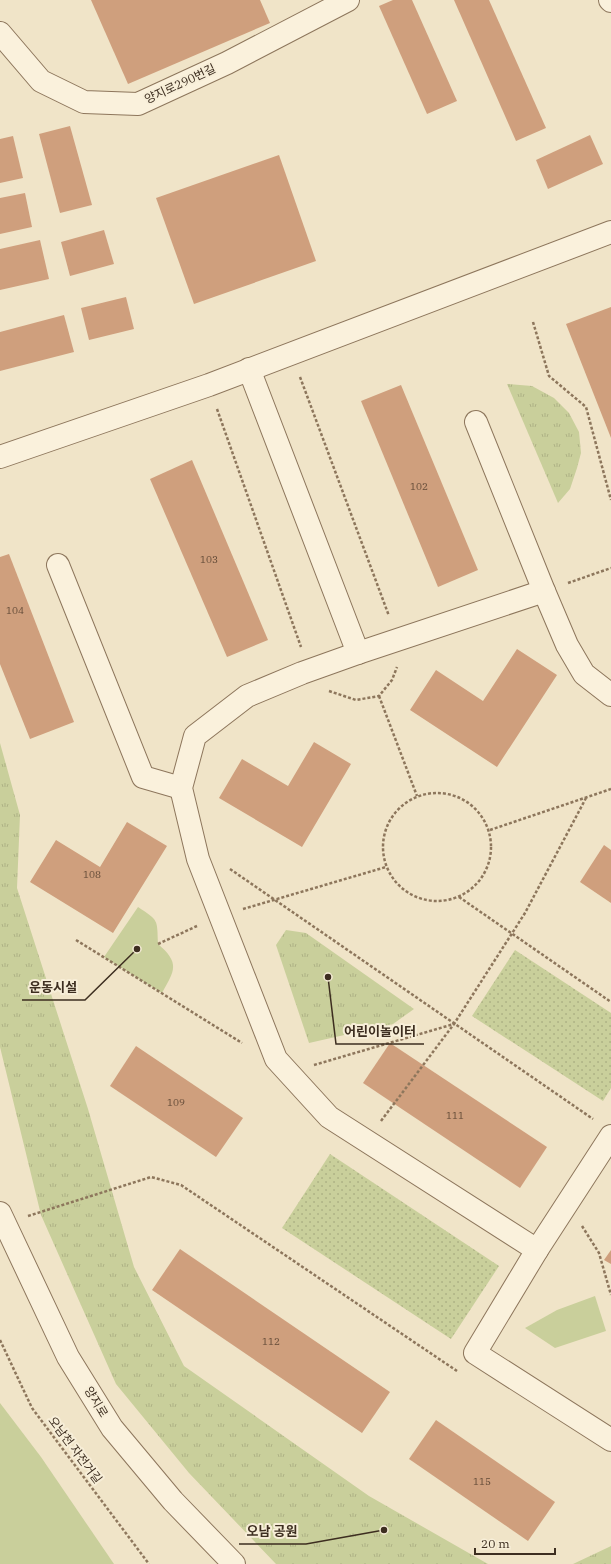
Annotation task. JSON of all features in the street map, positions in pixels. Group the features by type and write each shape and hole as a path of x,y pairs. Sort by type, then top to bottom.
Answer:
{"street":[{"name":"양지로290번길","path":"0,33 41,81 84,102 138,104 227,63 348,0"},
{"path":"0,457 291,354 611,232"},
{"path":"249,369 358,653"},
{"path":"476,422 567,645 584,674 611,695"},
{"path":"58,565 143,777 181,788"},
{"path":"537,1250 329,1117 276,1058 198,859 181,788 195,736 247,696 358,653 544,591"},
{"path":"604,1129 568,1202 537,1250 475,1353 611,1440"},
{"name":"양지로","path":"2,1218 68,1357 112,1428 173,1501 234,1564"}],"path":[{"path":"533,322 549,376 586,407 611,500"},
{"path":"209,384 309,671 327,690 356,700 379,696 392,680 398,662 398,639 291,354"},
{"path":"544,591 611,568"},
{"path":"379,696 417,796"},
{"path":"490,830 611,789"},
{"path":"434,792 451,794 466,801 481,814 490,830 492,849 488,868 478,884 463,896 445,901 426,901 408,894 395,882 386,868 382,851 384,834 391,818 402,805 417,796 434,792"},
{"path":"366,1141 454,1024 525,913 586,798"},
{"path":"226,866 604,1129"},
{"path":"158,944 221,916 386,868"},
{"path":"458,897 611,1002"},
{"path":"76,940 249,1047"},
{"path":"289,1072 454,1024"},
{"path":"2,1218 151,1177 181,1185 343,1293 460,1374 475,1353"},
{"path":"568,1202 598,1253 611,1295"},
{"name":"오남천 자전거길","path":"0,1340 32,1408 149,1564"}],"green space":[{"path":"507,384 532,386 554,398 569,413 579,432 581,453 577,468 570,489 558,503"},
{"path":"0,743 20,815 17,888 88,1109 134,1267 184,1366 369,1496 488,1564 276,1564 189,1473 116,1384 41,1215 0,1047"},
{"path":"138,907 156,921 158,944 170,956 172,962 172,972 162,993 104,957"},
{"path":"286,930 306,933 414,1009 393,1024 309,1043 276,945"},
{"path":"515,950 611,1013 611,1088 603,1101 472,1016"},
{"path":"330,1154 499,1266 451,1339 282,1228"},
{"path":"595,1296 606,1331 555,1348 525,1328 557,1310"},
{"path":"0,1403 41,1457 114,1564 0,1564"},
{"path":"611,1546 611,1564 573,1564 609,1547"}],"building":[{"path":"91,0 260,0 270,23 128,84"},
{"path":"393,0 412,0 457,101 427,114 379,6"},
{"path":"454,0 489,0 546,128 516,141"},
{"path":"70,126 92,205 60,213 39,134"},
{"path":"590,135 603,164 548,189 536,160"},
{"path":"13,136 23,178 0,183 0,139"},
{"path":"279,155 316,261 194,304 156,198"},
{"path":"25,193 32,227 0,234 0,198"},
{"path":"104,230 114,264 70,276 61,242"},
{"path":"40,240 49,279 0,290 0,249"},
{"path":"126,297 134,329 89,340 81,308"},
{"path":"611,307 611,438 566,324"},
{"path":"64,315 74,352 0,371 0,332"},
{"path":"401,385 478,570 438,587 361,401"},
{"path":"192,460 268,640 227,657 150,479"},
{"path":"9,554 74,722 30,739 0,664 0,557"},
{"path":"517,649 557,675 497,767 410,710 436,670 483,701"},
{"path":"314,742 351,764 302,847 219,798 242,759 288,786"},
{"path":"127,822 167,846 113,933 30,882 56,840 100,867"},
{"path":"604,845 611,850 611,903 580,882"},
{"path":"390,1043 547,1147 520,1188 363,1083"},
{"path":"136,1046 243,1118 216,1157 110,1086"},
{"path":"180,1249 390,1392 362,1433 152,1290"},
{"path":"611,1250 611,1264 604,1260"},
{"path":"436,1420 555,1502 528,1541 409,1459"}],"place":[{"name":"운동시설","path":"137,949"},
{"name":"어린이놀이터","path":"328,977"},
{"name":"오남 공원","path":"384,1530"}]}
